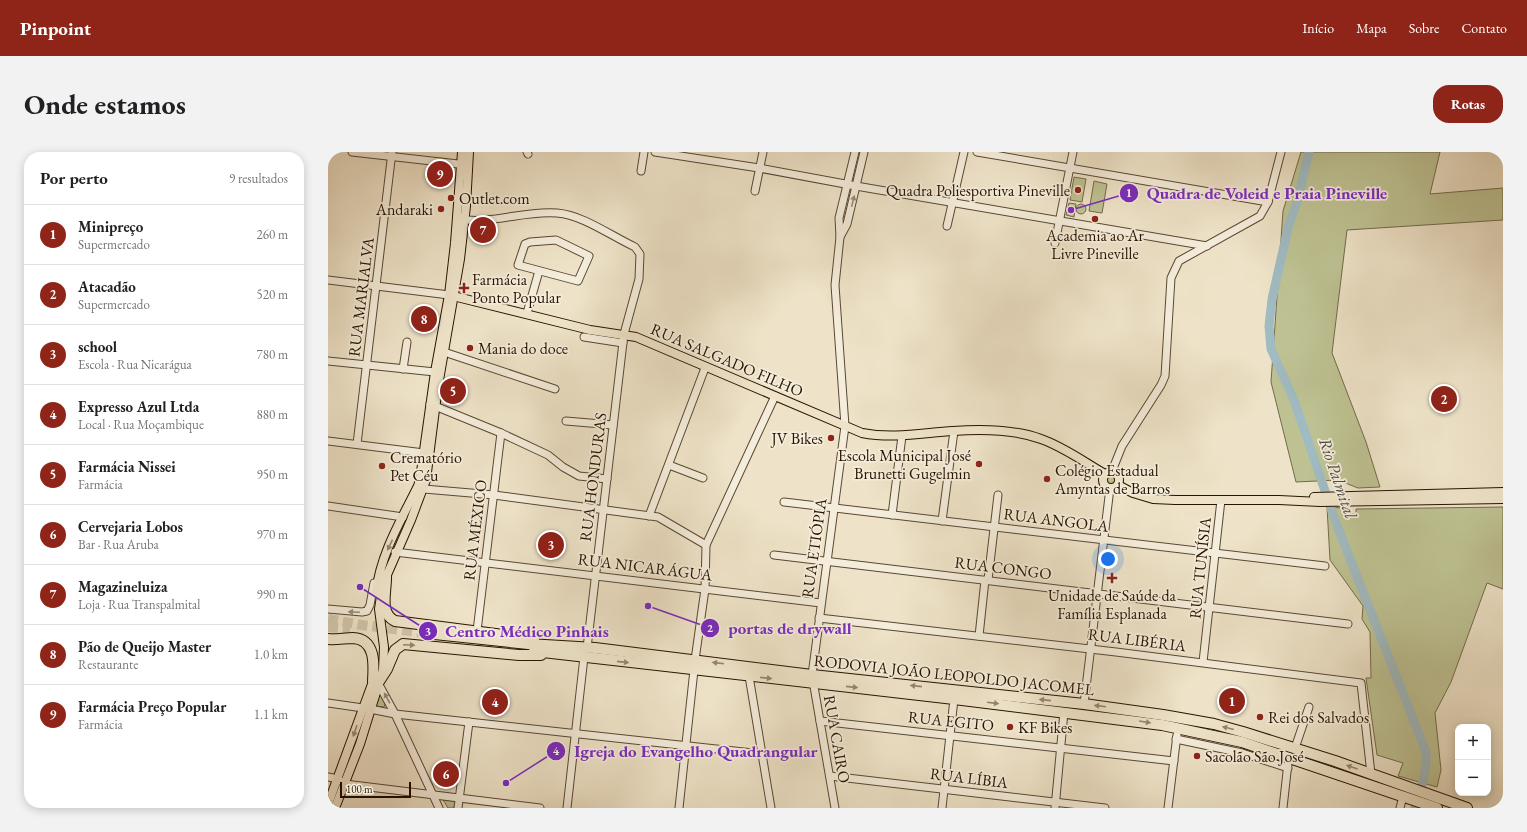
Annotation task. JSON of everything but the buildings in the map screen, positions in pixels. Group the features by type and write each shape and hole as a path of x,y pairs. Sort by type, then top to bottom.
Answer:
{"highway":[{"path":"382,574 384,608 387,615 392,620 477,630 585,652"},
{"name":"RODOVIA JOÃO LEOPOLDO JACOMEL","path":"585,652 556,654 425,635 528,644 813,679 1178,728 1242,742 1407,797 1425,798 1468,808"},
{"path":"328,639 353,638 360,639 366,643 370,648 374,661 376,682"},
{"path":"376,682 387,670 395,650 403,644 519,655 556,654"},
{"name":"RODOVIA JOÃO LEOPOLDO JACOMEL","path":"695,665 749,676 813,679 1084,704 1214,724 1295,748 1415,789 1437,808"},
{"path":"1064,712 1074,711 1084,704"}],"main road":[{"path":"462,152 465,165"},
{"path":"382,574 395,552 418,486 444,352 461,219 465,165 469,152"},
{"path":"328,804 342,782 360,744 366,709 376,682 379,657 379,609 382,574 407,518 424,489 433,405 434,372 452,295"},
{"name":"RUA SALGADO FILHO","path":"452,295 590,330 636,337 705,368 862,433 879,436 902,436 954,431 991,430 1040,438 1064,449 1108,473"},
{"path":"1114,487 1119,477 1108,473 1103,483 1114,487 1153,499 1503,499"},
{"path":"1343,499 1503,492"},
{"path":"335,808 342,782"}],"street":[{"path":"352,152 392,154 465,165"},
{"path":"641,171 644,152"},
{"path":"655,152 759,168 1207,246"},
{"path":"755,191 762,152"},
{"path":"840,237 839,218 855,152"},
{"path":"840,237 847,224 864,152"},
{"path":"947,226 964,152"},
{"path":"977,152 1268,202"},
{"path":"1055,243 1074,152"},
{"path":"1108,473 1122,446 1166,376 1171,278 1174,267 1179,261 1260,216 1268,202 1281,152"},
{"name":"RUA MARIALVA","path":"357,444 392,154"},
{"name":"RUA HONDURAS","path":"461,219 498,219 556,213 575,216 635,247 640,254 638,279 624,334 567,808"},
{"name":"RUA ETIÓPIA","path":"813,679 826,561 845,426 835,285 840,237"},
{"path":"556,240 589,256 578,281 539,270 518,265 525,244 530,242 556,240"},
{"path":"527,313 539,270"},
{"name":"RUA SALGADO FILHO","path":"328,280 452,295"},
{"path":"584,337 623,343"},
{"path":"403,369 406,342"},
{"path":"444,352 555,389"},
{"path":"328,361 434,372"},
{"path":"650,516 705,368"},
{"path":"679,808 705,589 706,546 775,396"},
{"path":"433,405 501,433 548,456 579,476 607,479"},
{"path":"566,421 613,425"},
{"path":"942,521 954,431"},
{"name":"RUA MÉXICO","path":"477,630 501,433"},
{"path":"892,515 902,436"},
{"path":"328,441 424,453"},
{"path":"669,465 703,478"},
{"path":"1084,704 1103,540 1114,487"},
{"path":"424,489 494,495 658,517 706,546"},
{"path":"979,636 998,495"},
{"name":"RUA TUNÍSIA","path":"1203,662 1221,500"},
{"name":"RUA ANGOLA","path":"784,502 1325,566"},
{"path":"328,506 407,518"},
{"name":"RUA NICARÁGUA","path":"395,552 821,603"},
{"name":"RUA CONGO","path":"774,555 1348,624"},
{"path":"328,609 362,612 367,611 370,607 374,584 382,574"},
{"name":"RUA LIBÉRIA","path":"819,618 1203,662 1361,683 1371,774"},
{"path":"749,676 771,808"},
{"name":"RUA CAIRO","path":"813,679 834,808"},
{"path":"376,682 395,714 439,808"},
{"path":"942,808 954,699"},
{"path":"328,703 395,714 762,754"},
{"path":"1295,748 1309,707"},
{"path":"1056,805 1064,712"},
{"name":"RUA EGITO","path":"820,721 1174,761"},
{"path":"458,808 458,798 469,722"},
{"path":"1168,808 1178,728"},
{"path":"1176,739 1242,753 1288,768"},
{"path":"1283,808 1289,757"},
{"name":"RUA LÍBIA","path":"830,776 944,789 1056,805 1105,808"},
{"path":"328,777 342,782 540,808"},
{"path":"1400,808 1407,797"}],"green space":[{"path":"1301,152 1440,152 1430,194 1503,188 1503,220 1347,230 1332,353 1366,442 1380,487 1358,488 1338,480 1296,482 1271,382 1283,211"},
{"name":"Quadra Poliesportiva Pineville","path":"1074,177 1086,179 1082,202 1070,200"},
{"path":"1094,181 1107,184 1102,213 1089,211"},
{"path":"1069,203 1076,204 1074,217 1066,215"},
{"path":"1079,204 1083,204 1086,209 1083,214 1079,214 1076,211 1076,207"},
{"path":"1111,475 1116,480 1111,485 1106,480"},
{"path":"1327,507 1343,508 1351,514 1356,514 1356,509 1503,507 1503,589 1487,583 1451,682 1435,713 1441,770 1437,787 1398,776 1403,763 1377,755 1366,678 1371,678 1370,632 1362,619 1363,606 1330,560"},
{"path":"379,691 385,704 384,707 375,706"},
{"path":"442,798 455,800 454,808 448,808"}],"waterway":[{"name":"Rio Palmital","path":"1309,152 1297,203 1289,224 1272,299 1269,326 1271,349 1294,400 1336,523 1426,752 1425,773 1415,808"}],"tunnel":[{"path":"328,619 425,633"},
{"path":"328,627 350,629"}],"place":[{"name":"Farmácia Preço Popular","path":"440,174"},
{"name":"Quadra Poliesportiva Pineville","path":"1078,190"},
{"name":"Outlet.com","path":"451,198"},
{"name":"Andaraki","path":"441,209"},
{"name":"Quadra de Voleid e Praia Pineville","path":"1071,210"},
{"name":"Academia ao Ar Livre Pineville","path":"1095,219"},
{"name":"Magazineluiza","path":"483,230"},
{"name":"Farmácia Ponto Popular","path":"464,288"},
{"name":"Pão de Queijo Master","path":"424,319"},
{"name":"Mania do doce","path":"470,348"},
{"name":"Farmácia Nissei","path":"453,391"},
{"name":"Atacadão","path":"1444,399"},
{"name":"JV Bikes","path":"831,438"},
{"name":"Escola Municipal José Brunetti Gugelmin","path":"979,464"},
{"name":"Crematório Pet Céu","path":"382,466"},
{"name":"Colégio Estadual Amyntas de Barros","path":"1047,479"},
{"name":"school","path":"551,545"},
{"name":"Unidade de Saúde da Família Esplanada","path":"1112,578"},
{"name":"Centro Médico Pinhais","path":"360,587"},
{"name":"portas de drywall","path":"648,606"},
{"name":"Minipreço","path":"1232,701"},
{"name":"Expresso Azul Ltda","path":"495,702"},
{"name":"Rei dos Salvados","path":"1260,717"},
{"name":"KF Bikes","path":"1010,727"},
{"name":"Sacolão São José","path":"1197,756"},
{"name":"Cervejaria Lobos","path":"446,774"},
{"name":"Igreja do Evangelho Quadrangular","path":"506,783"}]}
